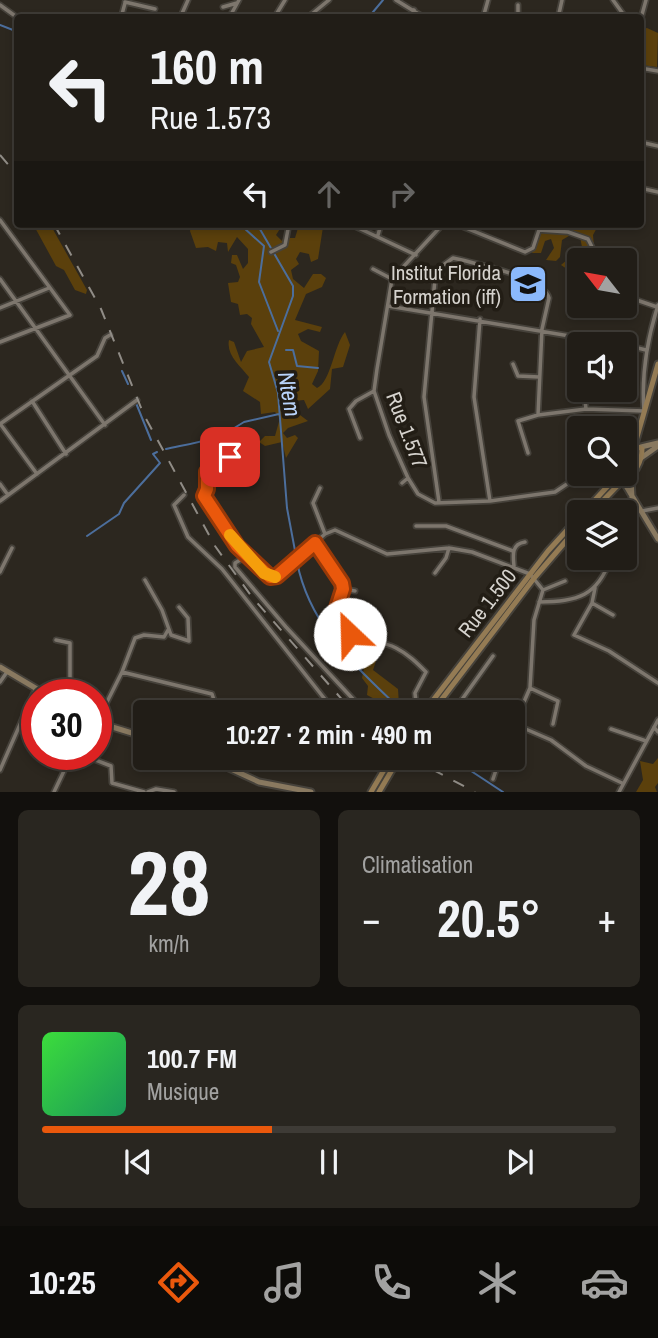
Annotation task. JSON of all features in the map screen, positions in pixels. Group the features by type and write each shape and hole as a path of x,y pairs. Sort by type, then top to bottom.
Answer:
{"main road":[{"path":"641,458 638,445 644,411 658,364"},
{"path":"638,445 657,448"},
{"path":"637,466 641,458 657,448"},
{"path":"595,500 607,486"},
{"path":"604,500 617,486"},
{"path":"637,507 658,539"},
{"name":"Rue 1.500","path":"434,700 567,532"},
{"name":"Rue 1.500","path":"441,700 532,576 567,539"},
{"path":"0,667 21,680"},
{"path":"112,727 133,733"},
{"path":"235,770 269,785 311,792"},
{"path":"371,792 386,770"},
{"path":"379,792 388,770"}],"street":[{"path":"312,14 329,0"},
{"path":"396,0 420,14"},
{"path":"125,1 155,9"},
{"path":"223,7 238,2"},
{"path":"518,5 518,14"},
{"path":"412,14 414,10"},
{"path":"0,220 70,315 0,342"},
{"path":"271,253 285,245 288,228"},
{"path":"361,228 416,255"},
{"path":"378,234 380,228"},
{"path":"373,269 392,279 440,228"},
{"path":"466,228 525,252 533,248 539,230 568,232 591,243 591,248"},
{"path":"538,415 542,329 549,298 542,286 453,258 438,269 431,311 424,397 439,502 490,501 555,492 567,484"},
{"path":"0,279 105,425"},
{"name":"Rue 1.577","path":"392,279 374,391 385,427 408,478 424,499 430,503 439,502"},
{"path":"0,308 49,288"},
{"path":"528,453 518,421 538,415 586,410 644,411 642,386 646,349 658,306 637,300"},
{"path":"388,306 480,318 567,334"},
{"path":"480,318 474,397 490,501"},
{"path":"37,474 0,424 100,354 105,338 110,335"},
{"path":"637,348 646,349"},
{"path":"513,364 518,376 539,377"},
{"path":"360,438 349,409 356,401 374,391"},
{"path":"0,501 137,400"},
{"path":"32,401 66,454"},
{"path":"585,402 586,410"},
{"path":"230,457 207,472 207,489 204,496 247,556 273,578 326,534 342,532 387,554 449,548 472,552 514,566 532,576 543,590"},
{"path":"402,483 408,478"},
{"path":"0,484 8,495"},
{"path":"320,488 313,503 326,534"},
{"path":"184,495 174,505 188,537 224,572 250,609 325,700"},
{"path":"640,511 658,508"},
{"path":"416,527 446,526 513,551"},
{"path":"514,566 513,551 518,544 525,542"},
{"path":"315,543 335,571 343,589 335,611 344,630 362,640 395,647 426,672 415,693 416,700"},
{"path":"0,572 12,548"},
{"path":"435,573 446,558 449,548"},
{"path":"247,556 235,563 235,567 354,700"},
{"path":"606,570 595,588 592,603 574,635 608,651 658,683"},
{"path":"145,580 162,610 171,635 189,641 188,618 179,607"},
{"path":"524,700 530,688 534,620 543,590 565,581"},
{"path":"539,602 573,599 595,588"},
{"path":"343,589 355,591"},
{"path":"592,603 613,615"},
{"path":"112,691 135,638 144,635 164,636 168,630"},
{"path":"56,640 70,643 70,679"},
{"path":"463,700 493,656"},
{"path":"122,671 212,694 214,700"},
{"path":"0,682 7,672"},
{"path":"530,688 558,701 553,724"},
{"path":"619,792 621,783 658,720"},
{"path":"0,770 21,722"},
{"path":"654,727 658,732"},
{"path":"611,729 646,741"},
{"path":"525,730 551,740 586,766 621,783"},
{"path":"54,792 64,770"},
{"path":"111,770 112,783 146,792 156,789 174,792"},
{"path":"493,779 496,770"}],"shaded area":[{"path":"644,28 658,33 657,67 644,65"},
{"path":"35,228 52,228 87,290 86,294 75,290 64,270 56,266"},
{"path":"191,228 280,228 276,235 282,241 285,232 289,238 295,238 298,228 323,228 318,259 311,262 309,254 300,252 296,259 299,264 291,270 293,279 304,288 313,274 321,274 326,278 322,287 306,294 295,320 322,327 320,332 308,329 298,334 301,341 319,351 318,371 312,384 317,388 326,379 345,332 350,345 343,367 332,369 330,389 308,409 304,400 293,401 292,409 308,421 288,428 283,433 287,438 295,435 298,438 286,458 282,442 265,446 259,442 265,436 275,436 280,418 275,412 261,414 260,402 243,391 249,377 230,351 229,340 234,342 241,362 247,351 264,347 251,324 252,318 247,314 240,315 238,304 231,302 228,283 238,282 240,277 236,265 231,263 232,255 237,255 243,269 248,263 248,249 237,237 228,252 227,243 218,242 216,251 208,247 196,248"},
{"path":"541,228 597,228 593,235 594,248 581,248 580,237 574,233 562,240 560,257 556,261 546,260 554,248 551,239 545,241 541,253 532,253"},
{"path":"345,651 377,658 373,670 398,689 399,700 376,700 367,695 368,686 362,678 364,668 355,661 343,663"},
{"path":"658,758 658,783 655,787 657,792 636,792 643,780 640,761 653,764"}],"waterway":[{"path":"371,14 383,0"},
{"name":"Ntem","path":"0,25 14,30"},
{"path":"244,228 264,246 259,282 278,331"},
{"name":"Ntem","path":"259,228 293,286 293,296 269,362 278,393 287,508 296,556"},
{"path":"286,350 293,350 297,366 318,368"},
{"path":"122,371 128,384"},
{"path":"136,403 151,440"},
{"path":"231,430 244,422 279,414"},
{"path":"166,449 209,440 230,431"},
{"path":"87,536 119,514 124,503 160,463 153,454 157,452"},
{"name":"Ntem","path":"297,562 303,586 324,627 353,662 391,700"},
{"name":"Ntem","path":"470,770 503,792"}],"railway":[{"path":"0,155 14,171"},
{"path":"56,228 101,309 144,415 215,546 252,597 342,700"},
{"path":"434,770 475,792"}],"slow traffic":[{"path":"230,535 237,546 264,573 275,577"}],"place":[{"name":"Institut Florida Formation (iff)","path":"528,284"}],"route":[{"path":"230,457 207,472 207,489 204,496 237,546 264,573 273,578 315,543 342,583 343,589 335,614 344,630 350,634"}]}
